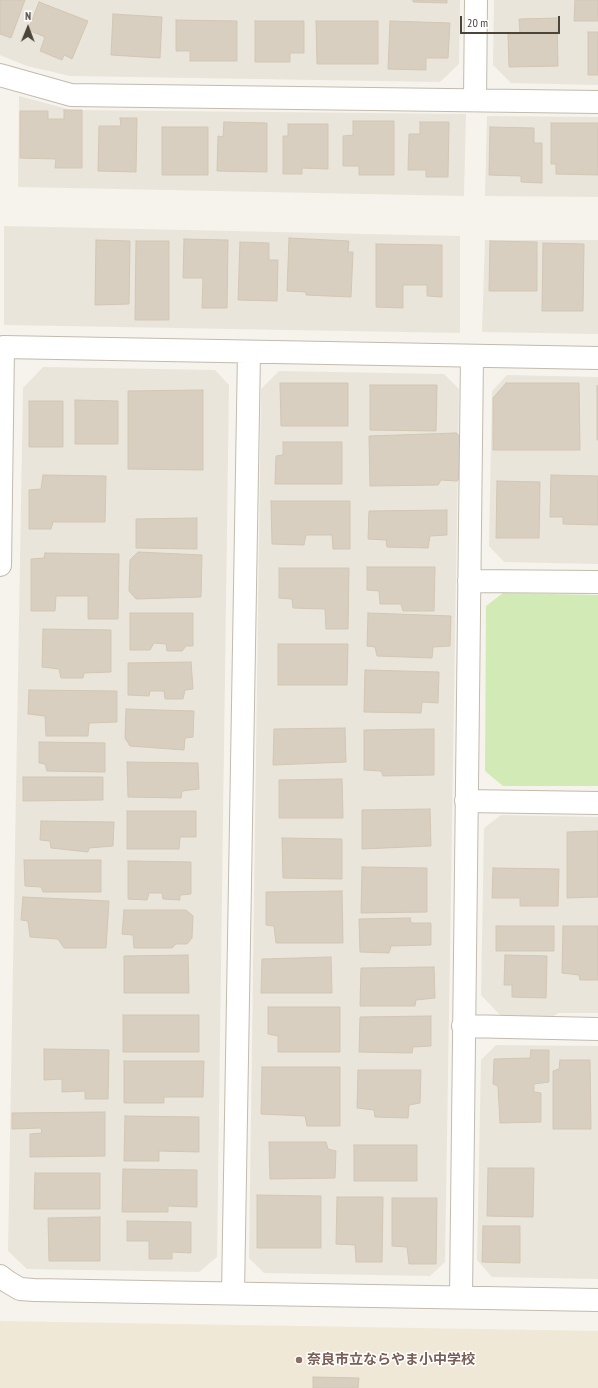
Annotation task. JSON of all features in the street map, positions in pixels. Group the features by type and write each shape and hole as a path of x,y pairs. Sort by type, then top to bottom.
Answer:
{"street":[{"path":"475,100 476,0"},
{"path":"0,75 71,94 598,102"},
{"path":"0,565 2,347 598,358"},
{"path":"233,1293 249,352"},
{"path":"461,1297 472,356"},
{"path":"469,581 598,582"},
{"path":"466,801 598,802"},
{"path":"464,1026 598,1029"},
{"path":"0,1276 20,1289 34,1290 598,1300"}],"shaded area":[{"path":"0,0 460,0 459,64 440,82 70,76 27,66 0,55"},
{"path":"494,0 598,0 598,85 511,83 493,65"},
{"path":"19,96 71,110 466,114 464,196 18,187"},
{"path":"487,116 598,117 598,197 485,196"},
{"path":"4,226 460,236 460,333 4,325"},
{"path":"485,240 598,240 598,334 482,332"},
{"path":"43,367 215,370 229,385 217,1257 199,1272 27,1269 8,1251 23,388"},
{"path":"279,371 444,374 459,389 445,1262 430,1276 264,1273 249,1258 261,389"},
{"path":"507,375 598,377 598,564 504,562 489,546 492,391"},
{"path":"501,815 598,817 598,1013 558,1013 551,1018 502,1017 481,995 484,828"},
{"path":"496,1045 598,1046 598,1279 492,1277 477,1260 481,1060"},
{"name":"奈良市立ならやま小中学校","path":"0,1321 598,1331 598,1388 0,1388"}],"green space":[{"path":"503,593 598,595 598,786 503,786 485,771 486,606"}],"building":[{"path":"0,0 25,0 11,38 0,34"},
{"path":"413,0 447,0 447,3 413,2"},
{"path":"575,0 598,0 598,21 574,21"},
{"path":"39,2 88,21 72,59 64,55 62,60 40,51 45,37 28,30"},
{"path":"113,14 162,17 160,58 111,55"},
{"path":"557,18 558,66 509,67 508,34 520,34 519,19"},
{"path":"176,20 237,21 237,61 190,61 190,51 176,51"},
{"path":"255,21 304,21 304,53 290,53 290,62 255,62"},
{"path":"316,21 378,21 378,64 317,64"},
{"path":"390,21 450,23 448,58 426,58 426,70 388,69"},
{"path":"588,32 598,32 598,75 588,75"},
{"path":"64,110 82,110 82,168 55,168 56,159 20,158 20,111 48,111 48,119 64,119"},
{"path":"120,118 137,118 136,172 98,171 99,126 121,126"},
{"path":"353,121 394,121 394,175 359,175 359,166 343,166 343,136 353,135"},
{"path":"224,122 267,123 267,172 217,171 218,136 223,137"},
{"path":"420,122 449,122 448,177 426,177 426,170 408,170 409,134 420,134"},
{"path":"551,123 598,123 598,175 556,174 556,164 551,164"},
{"path":"288,124 328,124 328,169 302,168 302,174 283,174 283,136 288,136"},
{"path":"162,127 208,127 208,175 162,175"},
{"path":"490,127 534,128 534,143 542,143 542,183 521,182 521,176 489,175"},
{"path":"289,238 349,241 348,252 353,252 351,297 306,295 306,292 287,291"},
{"path":"184,239 228,240 227,308 202,308 203,278 183,278"},
{"path":"96,240 130,241 129,304 95,305"},
{"path":"136,241 169,241 169,320 135,320"},
{"path":"490,241 537,242 537,291 489,291"},
{"path":"240,242 269,243 269,260 278,260 277,301 238,300"},
{"path":"543,243 584,244 583,311 542,311"},
{"path":"376,244 442,245 442,297 427,296 427,285 403,285 403,308 376,307"},
{"path":"280,383 348,383 348,426 281,426"},
{"path":"506,383 579,383 580,450 493,450 493,398"},
{"path":"370,385 437,385 436,431 370,430"},
{"path":"598,386 598,440 597,440"},
{"path":"203,390 203,470 128,469 128,391"},
{"path":"75,400 118,401 118,444 75,444"},
{"path":"29,401 63,401 63,447 29,447"},
{"path":"456,433 460,436 459,479 457,481 441,480 438,485 370,486 369,436"},
{"path":"283,442 342,442 342,484 275,484 276,456 283,455"},
{"path":"43,475 106,476 105,522 53,522 51,529 29,529 29,490 41,489"},
{"path":"551,475 598,476 598,525 563,524 563,517 550,517"},
{"path":"497,481 540,482 539,538 496,538"},
{"path":"271,501 350,501 350,549 333,549 332,535 306,535 304,545 272,544"},
{"path":"447,510 447,535 430,536 428,548 387,547 386,540 368,539 369,511"},
{"path":"197,518 197,549 136,548 136,519"},
{"path":"138,552 202,555 201,597 136,599 129,591 130,560"},
{"path":"45,553 119,554 118,619 88,619 88,596 56,596 55,611 31,611 31,559 44,558"},
{"path":"367,567 435,567 434,611 403,611 401,604 380,604 379,591 367,590"},
{"path":"279,568 349,568 348,629 326,629 325,609 293,608 292,599 279,598"},
{"path":"130,613 193,613 193,646 186,646 182,651 167,651 166,644 154,643 150,650 130,650"},
{"path":"368,613 451,616 450,646 433,647 432,658 377,656 375,647 367,646"},
{"path":"43,629 111,630 111,672 84,673 83,678 61,678 59,669 42,667"},
{"path":"278,644 348,644 347,685 278,685"},
{"path":"191,662 193,689 185,690 183,699 165,699 164,691 150,691 149,696 128,695 128,663"},
{"path":"365,670 439,672 438,703 422,702 421,713 364,712"},
{"path":"29,690 117,691 117,722 89,723 88,736 46,736 45,716 28,714"},
{"path":"126,709 194,711 193,737 185,738 184,750 130,746 125,738"},
{"path":"345,728 346,762 273,765 274,729"},
{"path":"434,729 434,775 383,776 381,771 364,770 364,730"},
{"path":"39,742 105,743 105,772 47,771 45,764 39,763"},
{"path":"127,762 198,763 199,789 182,791 181,798 128,797"},
{"path":"23,777 103,777 103,800 23,801"},
{"path":"342,779 343,818 279,818 279,780"},
{"path":"430,809 431,846 362,849 362,810"},
{"path":"127,811 196,811 196,837 180,837 179,849 127,849"},
{"path":"41,821 114,822 113,846 89,848 88,852 51,848 50,841 40,840"},
{"path":"598,831 598,897 567,898 567,832"},
{"path":"282,838 342,839 342,879 283,878"},
{"path":"24,860 101,860 101,892 43,892 41,887 25,886"},
{"path":"128,861 191,862 191,894 180,895 180,900 163,899 162,893 149,893 147,900 128,899"},
{"path":"362,867 427,868 427,912 361,913"},
{"path":"493,868 559,869 558,906 520,906 520,898 492,898"},
{"path":"342,891 343,943 276,943 274,926 266,925 266,892"},
{"path":"23,897 109,901 106,948 64,948 58,939 30,937 28,921 21,920"},
{"path":"124,910 186,910 193,916 192,938 187,944 176,944 172,948 134,948 133,935 122,934"},
{"path":"410,918 411,923 431,923 431,945 391,946 389,953 360,952 359,919"},
{"path":"496,926 554,926 554,951 496,951"},
{"path":"563,926 598,926 598,980 580,980 579,975 562,973"},
{"path":"188,955 189,993 124,993 124,956"},
{"path":"505,955 547,956 546,998 512,997 512,985 504,985"},
{"path":"331,957 332,993 261,993 262,959"},
{"path":"434,967 435,998 416,1000 415,1006 360,1006 361,968"},
{"path":"268,1007 340,1007 340,1052 278,1052 278,1036 268,1034"},
{"path":"123,1015 199,1015 199,1052 123,1052"},
{"path":"431,1016 431,1046 413,1047 412,1053 359,1052 360,1017"},
{"path":"44,1049 109,1050 108,1099 85,1099 85,1091 62,1092 62,1079 44,1080"},
{"path":"531,1050 549,1050 549,1082 534,1084 534,1092 541,1093 541,1122 500,1123 498,1086 493,1084 494,1059 530,1058"},
{"path":"560,1060 590,1060 591,1129 553,1129 553,1071 559,1069"},
{"path":"124,1061 204,1061 203,1097 164,1097 164,1103 124,1103"},
{"path":"262,1067 340,1067 340,1126 307,1126 305,1116 261,1114"},
{"path":"358,1070 421,1070 420,1103 409,1105 408,1118 375,1117 374,1110 357,1108"},
{"path":"105,1112 105,1156 30,1157 30,1134 42,1133 41,1128 12,1129 12,1113"},
{"path":"125,1116 199,1117 199,1152 159,1151 159,1161 124,1161"},
{"path":"269,1142 326,1142 328,1149 336,1151 335,1178 270,1179"},
{"path":"354,1145 417,1145 417,1181 354,1181"},
{"path":"488,1168 534,1168 533,1217 487,1216"},
{"path":"123,1169 197,1170 197,1207 168,1206 168,1212 122,1212"},
{"path":"35,1173 100,1173 100,1209 34,1209"},
{"path":"257,1195 321,1196 321,1248 257,1248"},
{"path":"337,1197 383,1197 382,1262 356,1262 355,1245 336,1244"},
{"path":"392,1198 437,1198 436,1264 409,1264 407,1247 392,1246"},
{"path":"100,1217 100,1261 49,1261 48,1218"},
{"path":"127,1221 191,1222 191,1253 172,1252 172,1259 149,1259 149,1241 127,1241"},
{"path":"483,1226 520,1226 520,1263 482,1262"},
{"path":"313,1377 359,1378 358,1388 313,1388"}],"place":[{"name":"奈良市立ならやま小中学校","path":"299,1360"}]}
